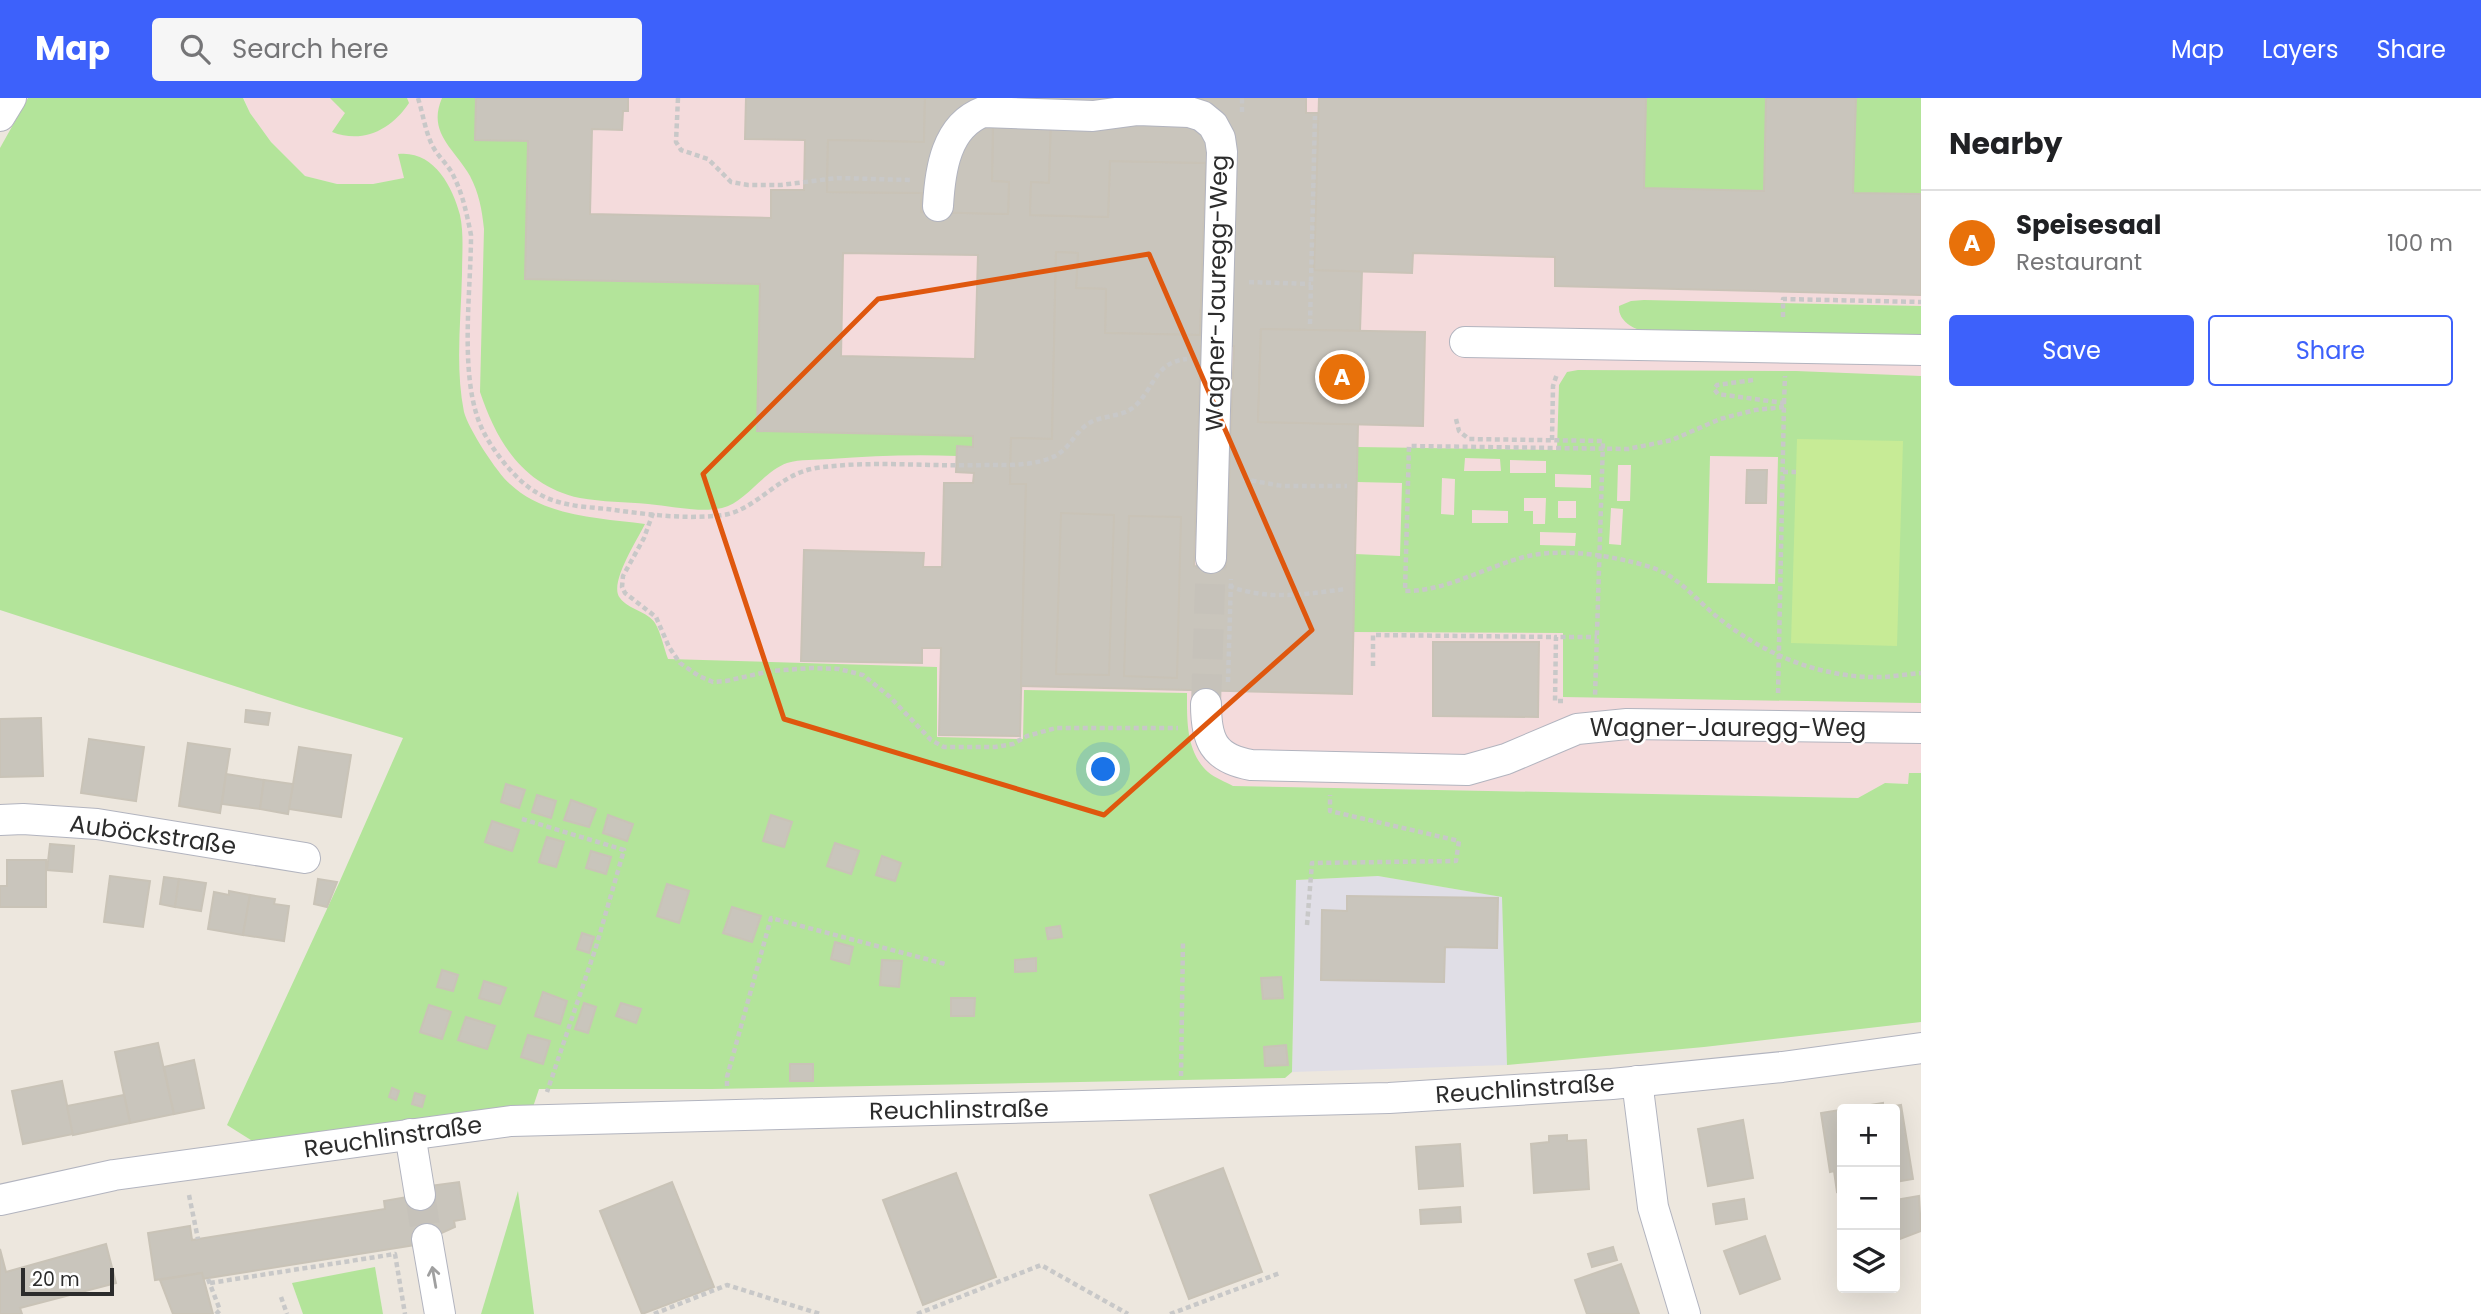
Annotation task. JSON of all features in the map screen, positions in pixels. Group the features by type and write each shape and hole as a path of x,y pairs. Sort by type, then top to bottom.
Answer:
{"street":[{"path":"0,116 11,98"},
{"name":"Wagner-Jauregg-Weg","path":"938,194 944,156 964,124 972,116 1009,105 1093,116 1138,110 1189,112 1202,116 1213,125 1220,138 1222,152 1216,358 1216,570"},
{"path":"1465,342 1783,361 1921,350"},
{"name":"Wagner-Jauregg-Weg","path":"1207,716 1216,750 1225,758 1251,765 1467,770 1506,759 1577,729 1627,724 1921,728"},
{"name":"Auböckstraße","path":"0,820 23,818 97,824 305,858"},
{"name":"Reuchlinstraße","path":"0,1200 108,1176 478,1125 543,1119 1389,1098 1637,1082 1782,1068 1921,1048"},
{"path":"1637,1082 1653,1207 1685,1314"},
{"path":"410,1135 420,1195"},
{"path":"427,1239 440,1314"}],"path":[{"path":"418,98 433,148 454,175 467,212 471,235 470,377 476,411 490,444 518,479 531,490 548,498 571,505 713,516 747,506 803,470 885,464 1027,464 1050,459 1070,446 1085,426 1093,421 1133,409 1166,365 1178,360 1216,358"},
{"path":"678,98 676,142 681,150 708,159 731,182 761,186 837,178 938,194"},
{"path":"1310,324 1315,116"},
{"path":"1238,282 1311,284"},
{"path":"1771,377 1783,361 1783,299 1921,302"},
{"path":"1758,379 1717,385 1714,389 1718,394 1784,405"},
{"path":"1778,686 1785,382"},
{"path":"1784,405 1720,419 1672,440 1652,445 1603,448 1409,446 1405,591 1443,586 1532,555 1552,553 1600,556 1666,573 1736,632 1779,656 1818,669 1867,676 1921,673"},
{"path":"1455,419 1459,431 1469,439 1603,441 1595,702"},
{"path":"1783,472 1796,472"},
{"path":"1234,477 1282,486 1347,486"},
{"path":"653,513 644,538 623,576 622,587 625,593 656,617 669,647 680,663 699,677 726,681 771,671 811,668 839,669 863,675 890,697 930,740 944,747 995,747 1013,744 1027,736 1056,728 1207,716"},
{"path":"1216,570 1231,587 1247,593 1273,596 1346,589"},
{"path":"1228,683 1231,587"},
{"path":"1373,666 1373,635 1597,637"},
{"path":"1556,637 1555,701 1568,701"},
{"path":"1307,925 1312,863 1456,861 1459,841 1330,811"},
{"path":"522,819 624,850 596,947 543,1103 543,1119"},
{"path":"727,1115 727,1077 771,918 945,964"},
{"path":"1180,1105 1183,940"},
{"path":"188,1193 198,1239"},
{"path":"216,1314 220,1310 209,1281 395,1254 405,1314"},
{"path":"917,1314 1041,1265 1128,1314"},
{"path":"1170,1314 1280,1273"},
{"path":"653,1314 727,1285 820,1314"},
{"path":"281,1297 288,1314"}],"highlighted area":[{"path":"1149,254 1312,630 1104,815 784,719 703,474 878,299"}],"shaded area":[{"path":"244,98 1921,98 1921,773 1909,773 1909,784 1885,783 1858,798 1233,786 515,739 399,179 373,184 337,184 305,176 271,142 250,113"},
{"path":"1378,876 1503,897 1507,1065 1292,1072 1295,880"}],"green space":[{"path":"28,98 243,98 250,113 271,142 305,176 337,184 373,184 404,178 398,154 410,154 431,164 452,192 461,222 459,361 461,395 467,419 498,470 524,495 556,510 645,524 621,572 617,591 624,602 655,623 668,659 937,667 937,737 1023,739 1024,690 1187,693 1189,736 1195,755 1208,772 1233,786 1858,798 1885,783 1908,784 1909,773 1921,773 1921,1022 1704,1047 1507,1065 1502,897 1378,876 1296,880 1292,1072 1285,1078 712,1089 539,1089 533,1107 254,1142 227,1125 403,738 0,610 0,148"},
{"path":"330,98 407,98 409,103 394,121 385,127 355,136 332,132 345,113"},
{"path":"442,98 476,98 475,140 528,141 526,279 760,284 758,431 973,436 973,447 957,446 957,456 893,456 787,463 770,473 739,500 713,509 580,498 543,484 515,460 504,445 480,392 484,229 480,202 473,182 440,131 438,110"},
{"path":"1646,98 1766,98 1764,191 1644,188"},
{"path":"1856,98 1921,98 1921,194 1853,193"},
{"path":"1644,300 1921,306 1921,336 1645,332 1623,320 1619,311 1619,306"},
{"path":"1796,371 1921,376 1921,703 1563,697 1563,633 1353,632 1355,554 1400,556 1402,483 1357,482 1358,447 1557,450 1559,385 1567,372","holes":["1710,456 1778,457 1775,584 1707,583","1465,458 1500,459 1501,471 1464,471","1510,460 1546,461 1546,473 1510,473","1618,465 1631,465 1630,501 1617,501","1555,474 1591,475 1591,488 1555,487","1442,478 1455,479 1454,515 1441,514","1524,498 1546,498 1545,524 1533,524 1533,511 1524,511","1558,501 1576,501 1576,518 1558,518","1611,508 1623,509 1621,545 1609,544","1472,510 1508,511 1508,523 1472,523","1540,532 1576,533 1575,546 1540,545"]},
{"path":"1797,439 1903,441 1897,646 1791,643"},
{"path":"518,1191 534,1314 481,1314"},
{"path":"375,1267 383,1314 303,1314 292,1283"}],"building":[{"path":"476,98 628,98 628,111 623,111 622,130 592,129 590,214 771,218 771,190 804,190 805,140 745,139 746,98 925,98 924,142 828,140 827,192 922,193 921,212 1008,214 1009,182 992,181 993,122 1051,123 1049,183 1031,182 1030,215 1108,217 1110,161 1206,163 1200,335 1105,333 1106,289 1076,288 1078,253 1056,252 1052,439 1011,438 1010,484 1026,484 1020,736 939,735 941,648 922,648 922,663 801,661 804,550 924,553 923,567 942,567 944,483 973,483 974,473 956,472 957,446 973,447 973,436 757,431 760,284 525,279 528,141 475,140","holes":["843,253 978,255 975,359 841,356"]},
{"path":"925,98 1306,98 1306,113 1319,113 1314,270 1362,271 1360,331 1261,329 1258,422 1358,424 1352,694 1021,686 1026,484 1010,484 1011,438 1052,439 1056,252 1078,253 1076,288 1106,289 1105,333 1200,335 1206,163 1110,161 1108,217 1030,215 1031,182 1049,183 1051,123 993,122 992,181 1009,182 1008,214 921,212 922,193 827,192 828,140 924,142","holes":["1201,346 1234,346 1226,567 1194,566"]},
{"path":"1319,98 1646,98 1644,188 1764,191 1766,98 1856,98 1853,193 1921,194 1921,295 1555,286 1555,257 1413,253 1412,273 1314,270"},
{"path":"1261,329 1425,332 1423,426 1258,422"},
{"path":"1747,470 1767,470 1766,503 1746,503"},
{"path":"1061,513 1114,515 1109,675 1056,674"},
{"path":"1129,516 1181,517 1177,678 1124,676"},
{"path":"1433,642 1539,642 1538,717 1433,716"},
{"path":"246,710 270,713 268,725 245,722"},
{"path":"41,718 43,776 0,777 0,719"},
{"path":"89,739 144,747 136,801 81,793"},
{"path":"188,743 230,749 220,813 179,806"},
{"path":"299,747 351,755 341,817 289,809"},
{"path":"226,774 264,780 260,809 222,804"},
{"path":"264,780 293,784 288,814 260,809"},
{"path":"506,784 525,790 519,808 501,802"},
{"path":"537,795 556,801 551,818 532,812"},
{"path":"571,800 596,809 589,827 564,820"},
{"path":"608,815 633,824 627,841 603,833"},
{"path":"771,815 792,822 784,847 763,841"},
{"path":"492,821 519,830 512,851 485,842"},
{"path":"547,837 564,842 556,867 539,862"},
{"path":"835,843 859,851 851,874 827,866"},
{"path":"50,844 74,846 72,872 47,870"},
{"path":"591,851 611,857 606,874 586,868"},
{"path":"882,856 901,863 895,881 876,875"},
{"path":"7,860 46,860 46,907 0,907 0,886 7,886"},
{"path":"110,876 150,881 143,927 104,922"},
{"path":"164,877 179,879 175,907 160,904"},
{"path":"179,879 206,883 201,911 175,907"},
{"path":"318,879 337,882 327,907 314,904"},
{"path":"667,884 689,891 679,923 657,916"},
{"path":"229,891 250,895 243,935 208,929 214,892 229,895"},
{"path":"250,895 275,899 274,904 289,906 284,941 243,935"},
{"path":"1347,896 1498,898 1497,948 1445,947 1444,982 1321,980 1322,910 1347,911"},
{"path":"732,907 761,916 752,942 723,933"},
{"path":"1060,926 1062,937 1048,939 1046,928"},
{"path":"582,933 594,937 589,953 577,949"},
{"path":"835,942 853,947 849,964 831,959"},
{"path":"1036,958 1036,971 1015,972 1015,960"},
{"path":"882,960 902,961 899,987 880,985"},
{"path":"442,970 458,975 453,991 437,987"},
{"path":"1281,977 1283,998 1263,999 1261,978"},
{"path":"484,981 506,988 500,1004 479,998"},
{"path":"543,992 567,1001 560,1024 535,1016"},
{"path":"951,998 975,998 974,1016 951,1016"},
{"path":"584,1003 596,1007 588,1033 575,1029"},
{"path":"621,1003 641,1009 636,1023 616,1016"},
{"path":"429,1005 451,1012 442,1039 420,1032"},
{"path":"466,1017 495,1026 487,1049 458,1040"},
{"path":"528,1035 550,1041 543,1064 521,1057"},
{"path":"158,1043 174,1114 130,1123 115,1052"},
{"path":"1286,1045 1288,1065 1265,1066 1264,1047"},
{"path":"194,1060 204,1108 174,1114 164,1067"},
{"path":"790,1064 813,1064 813,1081 790,1081"},
{"path":"62,1081 73,1134 23,1144 12,1091"},
{"path":"392,1088 399,1091 396,1100 389,1097"},
{"path":"415,1093 425,1096 422,1107 412,1104"},
{"path":"124,1095 130,1123 73,1135 67,1106"},
{"path":"1900,1105 1901,1105 1913,1179 1900,1181"},
{"path":"1837,1111 1837,1192 1834,1171 1830,1172 1821,1113"},
{"path":"1743,1120 1753,1178 1708,1186 1698,1129"},
{"path":"1567,1135 1567,1141 1586,1140 1589,1189 1534,1193 1531,1144 1549,1142 1549,1136"},
{"path":"1460,1144 1463,1186 1419,1189 1416,1147"},
{"path":"1223,1168 1262,1272 1189,1299 1150,1195"},
{"path":"956,1173 996,1277 923,1305 883,1200"},
{"path":"459,1182 465,1219 454,1221 455,1227 415,1245 202,1279 202,1273 155,1280 148,1233 190,1226 192,1240 385,1209 384,1201 430,1193 429,1186"},
{"path":"672,1182 714,1287 642,1314 600,1211"},
{"path":"1919,1196 1921,1231 1900,1239 1900,1230 1900,1199"},
{"path":"1744,1199 1747,1219 1716,1224 1713,1204"},
{"path":"1460,1207 1461,1222 1421,1224 1420,1210"},
{"path":"1765,1236 1780,1279 1740,1294 1724,1251"},
{"path":"106,1244 116,1283 20,1308 22,1314 0,1314 0,1249 6,1272"},
{"path":"1613,1247 1617,1260 1592,1267 1588,1254"},
{"path":"1621,1264 1639,1314 1587,1314 1575,1280"},
{"path":"202,1273 213,1314 173,1314 160,1280"}],"tunnel":[{"path":"1206,704 1211,558"},
{"path":"420,1195 427,1239"}],"place":[{"name":"Speisesaal","path":"1342,377"}]}
